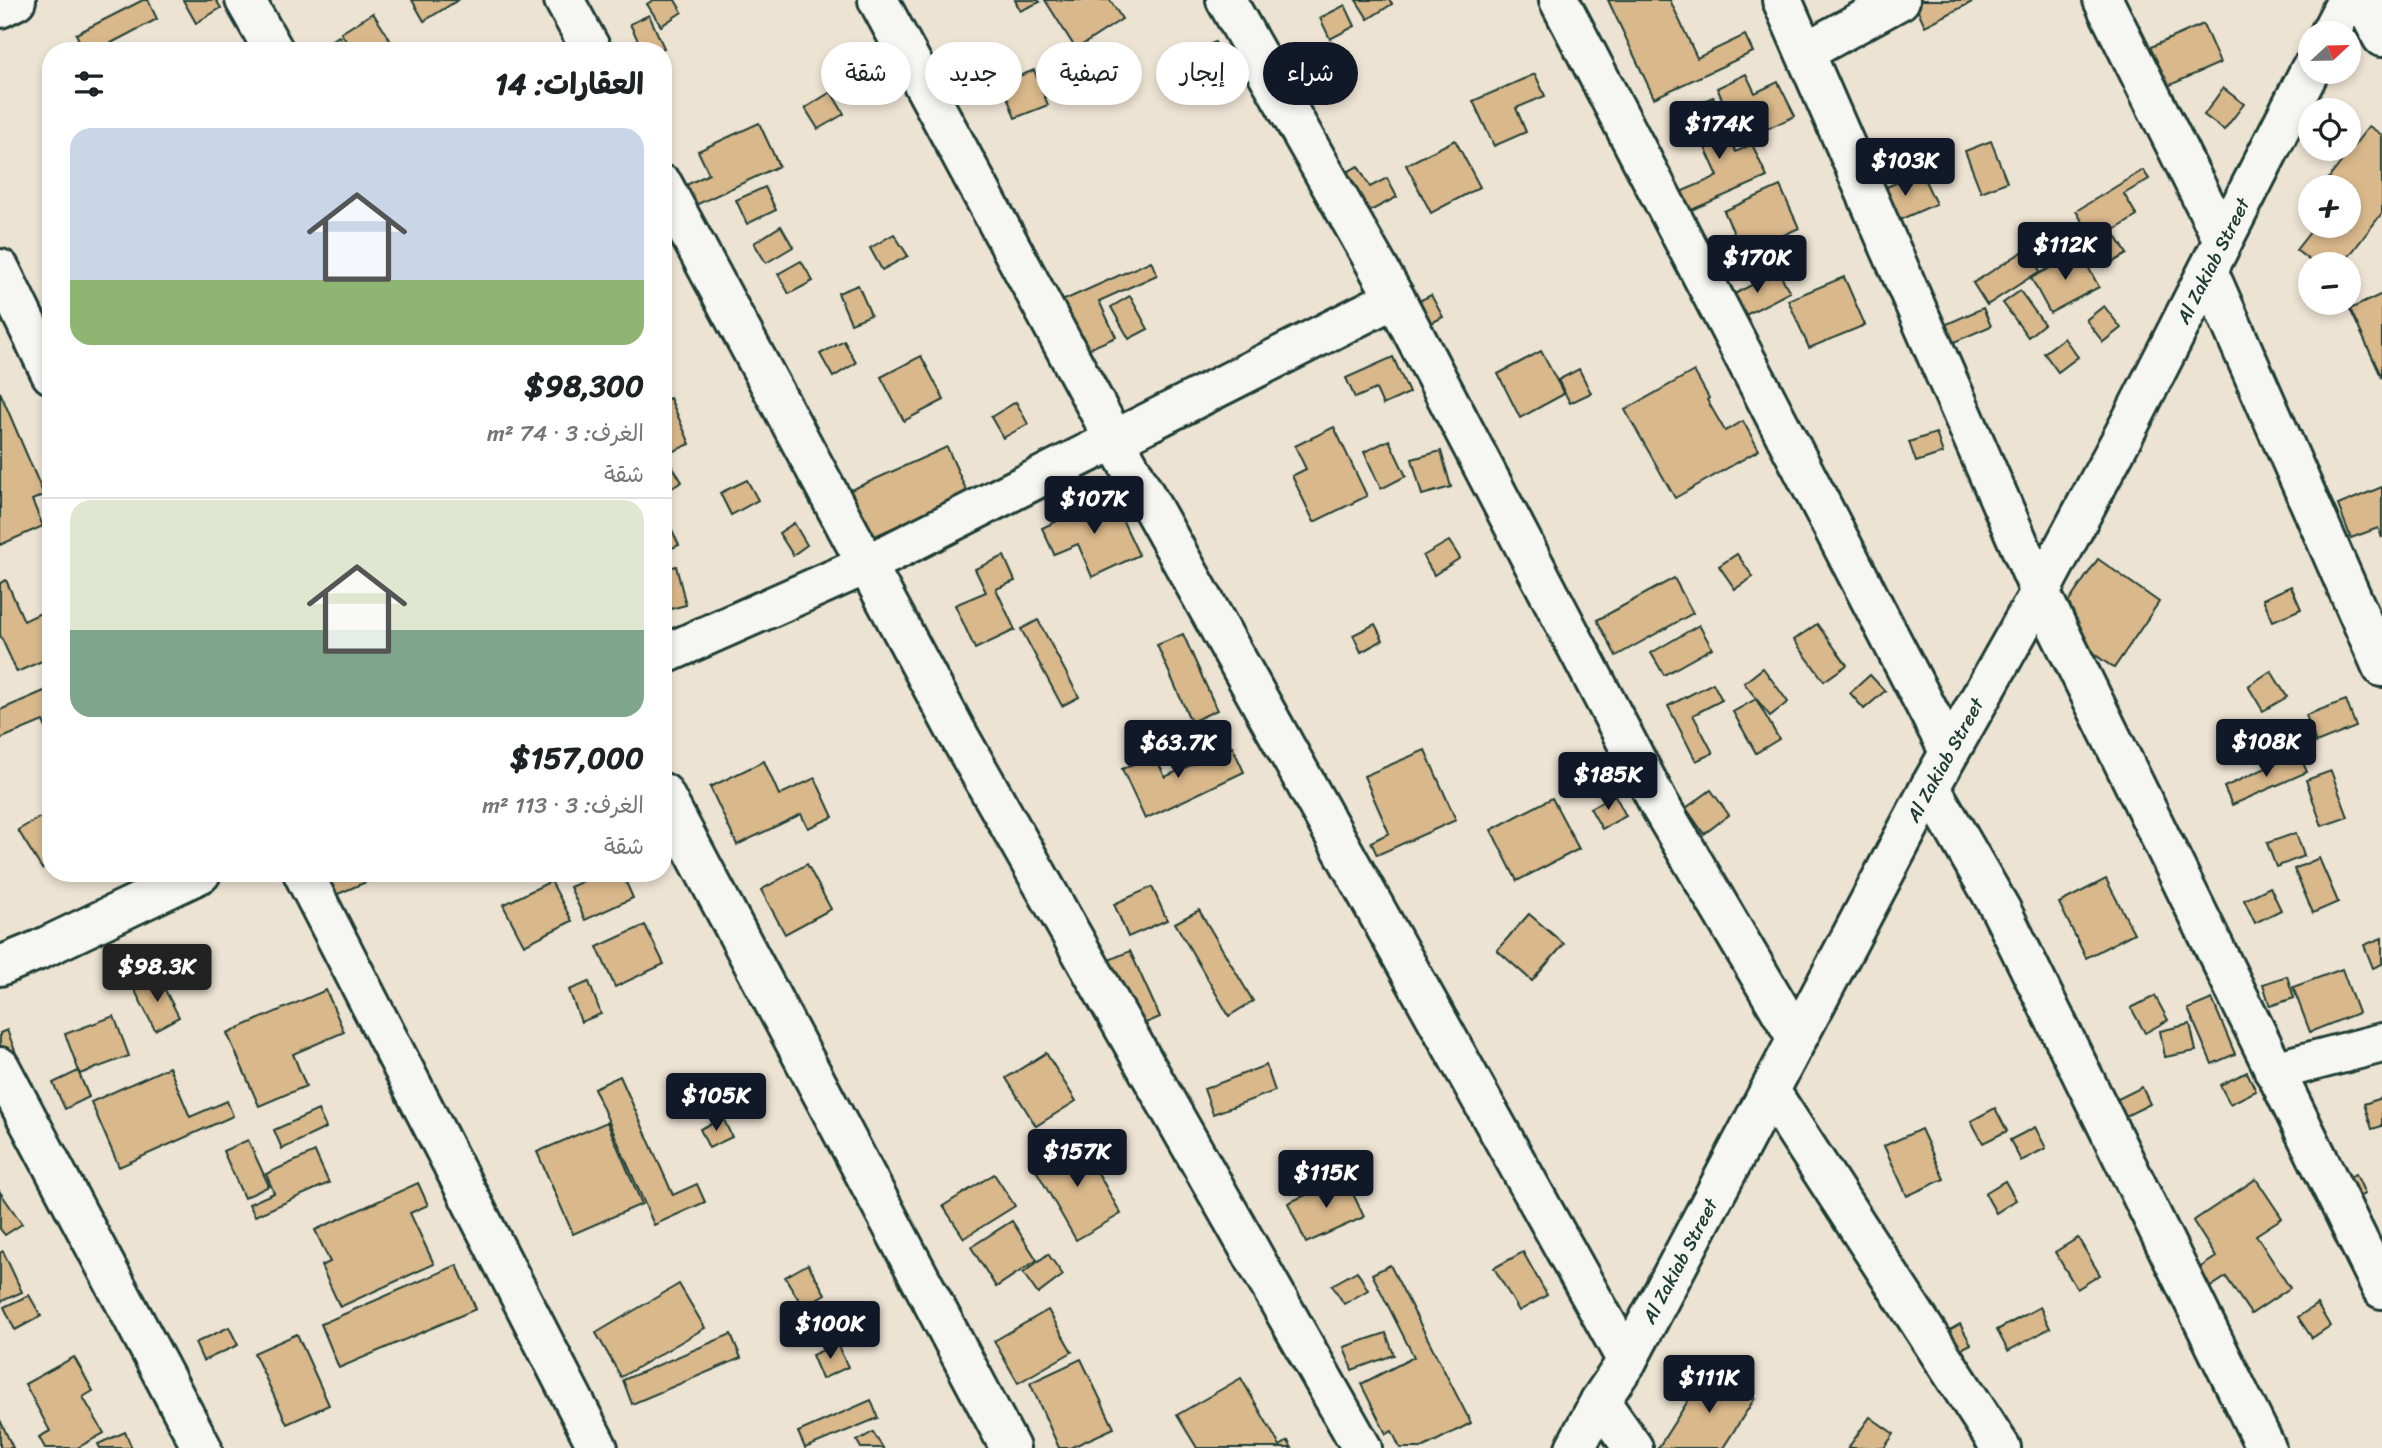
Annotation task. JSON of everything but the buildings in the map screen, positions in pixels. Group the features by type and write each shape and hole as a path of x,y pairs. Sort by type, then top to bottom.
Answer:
{"street":[{"path":"0,8 16,0"},
{"path":"245,0 269,42"},
{"path":"564,0 587,42"},
{"path":"878,0 1114,439 1627,1361"},
{"path":"1226,0 1395,298 1658,804 1796,1037"},
{"path":"1559,0 1949,751"},
{"path":"1782,0 2040,592 2382,1289"},
{"path":"1805,52 1900,0"},
{"path":"2103,0 2215,255 2382,667"},
{"path":"2336,21 2347,0"},
{"path":"2363,0 2382,37"},
{"name":"Al Zakiab Street","path":"1575,1448 1600,1401 1627,1361 1949,751 2040,592 2303,84"},
{"path":"672,202 961,741 1362,1448"},
{"path":"0,269 42,355"},
{"path":"672,651 866,565 1395,298"},
{"path":"1930,787 2001,909 2266,1448"},
{"path":"672,810 1010,1448"},
{"path":"0,966 182,882"},
{"path":"308,882 598,1448"},
{"path":"2274,1071 2382,1043"},
{"path":"0,1067 202,1448"},
{"path":"1770,1091 2001,1448"},
{"path":"1600,1401 1633,1448"}]}
